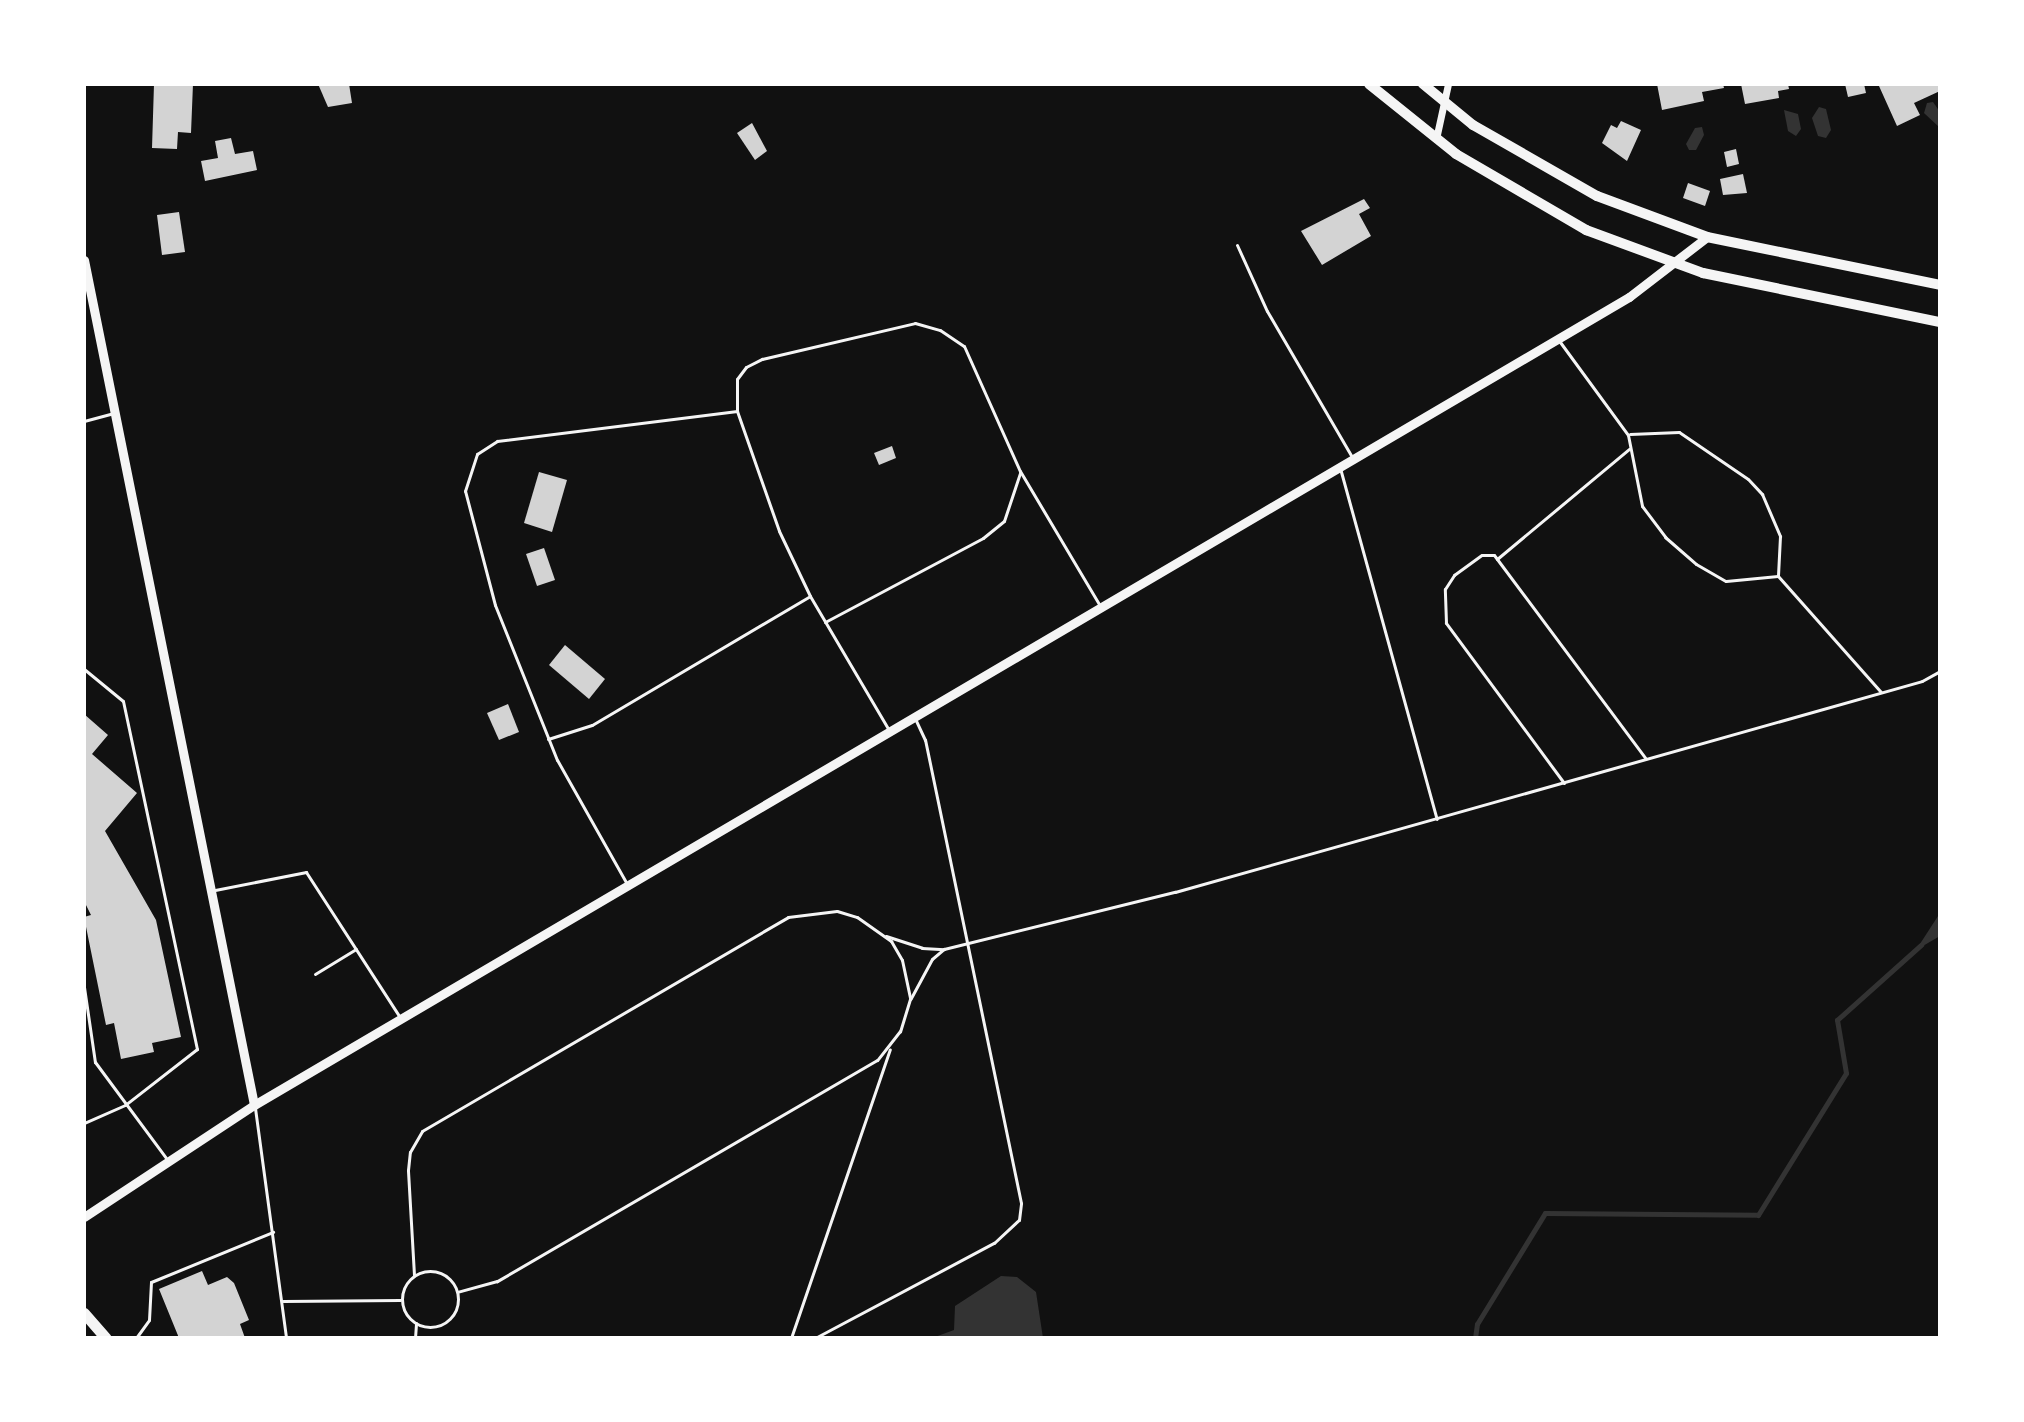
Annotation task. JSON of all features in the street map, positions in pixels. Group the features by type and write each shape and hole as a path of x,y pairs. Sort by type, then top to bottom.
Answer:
{"main road":[{"path":"1369,84 1436,139 1586,230 1672,261 1813,299 1940,322"},
{"path":"1423,84 1447,104 1597,196 1707,237 1940,285"},
{"path":"84,1313 106,1338"}],"street":[{"path":"1436,139 1447,104 1448,84"},
{"path":"84,1217 254,1105 1629,297 1707,237"},
{"path":"84,260 254,1105"}],"lane":[{"path":"1237,245 1260,298 1353,459"},
{"path":"889,730 810,596 773,517 737,411 737,379 762,359 915,323 940,330 964,346 1020,471 1100,606"},
{"path":"1558,339 1628,435 1642,506 1696,564 1726,581 1778,576"},
{"path":"627,884 548,739 495,605 465,491 477,454 497,441 523,434 737,411"},
{"path":"84,421 115,413"},
{"path":"1628,435 1679,432 1748,479 1762,494 1780,536 1778,576 1881,692"},
{"path":"1497,559 1629,449"},
{"path":"1339,466 1437,819"},
{"path":"825,622 983,538 1004,521 1020,471"},
{"path":"1564,783 1446,623 1445,589 1454,575 1482,555 1497,559 1646,759"},
{"path":"548,739 592,725 810,596"},
{"path":"84,669 123,701 197,1049 125,1105 84,1123"},
{"path":"401,1300 414,1275 408,1170 410,1152 422,1131 788,917 837,911 883,934 922,948 944,949 968,945 1437,819 1881,692 1940,671"},
{"path":"815,1338 994,1243 1019,1220 1021,1203 925,740 913,716"},
{"path":"211,890 306,872 401,1018"},
{"path":"883,934 902,960 910,999"},
{"path":"315,974 356,949"},
{"path":"791,1338 891,1046 910,999 932,959 944,949"},
{"path":"84,987 95,1062 169,1161"},
{"path":"457,1292 497,1281 877,1060 891,1046"},
{"path":"254,1105 275,1232 286,1338"},
{"path":"136,1338 149,1320 151,1282 275,1232"},
{"path":"414,1275 440,1272 457,1292 456,1310 443,1323 416,1323"},
{"path":"283,1301 401,1300"},
{"path":"401,1300 416,1323 415,1338"}],"shaded area":[{"path":"1933,102 1940,112 1940,128 1924,113 1927,103"},
{"path":"1819,107 1826,109 1831,130 1826,138 1818,136 1812,118"},
{"path":"1784,110 1798,114 1801,129 1796,136 1788,131"},
{"path":"1702,127 1704,135 1696,150 1689,150 1686,144 1695,128"},
{"path":"1940,913 1940,936 1916,950"},
{"path":"1001,1276 1017,1277 1036,1292 1043,1338 932,1338 954,1330 955,1306"}],"building":[{"path":"154,84 193,84 191,133 178,132 177,149 152,148"},
{"path":"318,84 349,84 352,103 328,107"},
{"path":"1657,84 1723,84 1724,88 1702,92 1704,101 1662,110"},
{"path":"1741,84 1788,84 1789,89 1778,91 1779,98 1745,104"},
{"path":"1845,84 1864,84 1866,93 1848,97"},
{"path":"1937,84 1940,91 1914,103 1920,115 1897,126 1879,86"},
{"path":"1621,121 1641,130 1627,161 1602,143 1611,125 1617,128"},
{"path":"752,123 767,151 755,160 737,133"},
{"path":"231,138 235,154 253,151 257,170 205,181 201,161 218,158 215,141"},
{"path":"1736,149 1739,164 1727,167 1724,152"},
{"path":"1743,174 1747,193 1723,195 1720,179"},
{"path":"1688,183 1710,191 1705,206 1683,198"},
{"path":"1364,199 1370,208 1359,214 1371,236 1322,265 1301,231"},
{"path":"179,212 185,252 162,255 157,215"},
{"path":"892,446 896,458 879,465 874,453"},
{"path":"539,472 567,480 552,532 524,523"},
{"path":"544,548 555,580 537,586 526,554"},
{"path":"565,645 605,679 589,699 549,665"},
{"path":"508,704 519,732 499,740 487,713"},
{"path":"84,714 108,735 92,754 137,793 105,831 156,920 181,1037 152,1043 154,1052 121,1059 114,1023 106,1025 84,917 91,915 84,901"},
{"path":"202,1271 208,1285 227,1277 234,1283 249,1320 240,1324 245,1338 179,1338 159,1289"}],"waterway":[{"path":"1475,1338 1477,1324 1545,1213 1758,1215 1846,1073 1837,1020 1921,945"}]}
